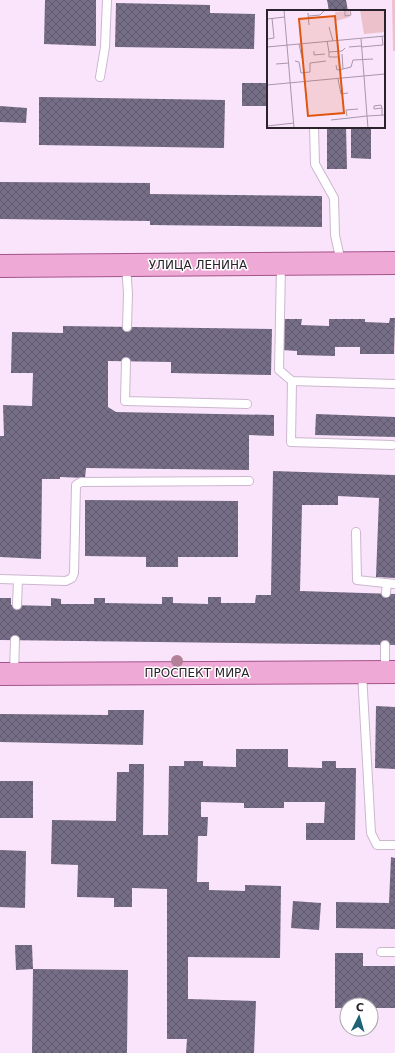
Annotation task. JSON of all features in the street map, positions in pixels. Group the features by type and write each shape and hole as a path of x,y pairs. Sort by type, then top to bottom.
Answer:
{"main road":[{"name":"УЛИЦА ЛЕНИНА","path":"0,266 395,263"},
{"name":"ПРОСПЕКТ МИРА","path":"7,674 390,672"}],"lane":[{"path":"100,77 105,47 107,0"},
{"path":"314,128 315,164 334,198 335,235 342,264"},
{"path":"281,264 279,370 292,381 395,384"},
{"path":"126,265 128,293 127,327"},
{"path":"126,362 126,401 247,404"},
{"path":"292,381 290,442 392,445"},
{"path":"0,579 66,580 72,578 74,573 76,485 82,482 249,481"},
{"path":"356,532 357,580 391,584 386,593"},
{"path":"17,605 18,580"},
{"path":"7,674 15,640"},
{"path":"385,645 390,672"},
{"path":"362,672 371,833 377,845 395,845"},
{"path":"381,952 395,952"}],"shaded area":[{"path":"392,0 395,0 395,51 393,51"}],"building":[{"path":"45,0 96,0 96,46 44,44"},
{"path":"327,0 346,0 348,10 329,10"},
{"path":"116,3 210,5 210,13 255,14 254,49 115,47"},
{"path":"242,83 267,83 267,106 242,106"},
{"path":"39,97 225,100 224,148 39,145"},
{"path":"0,106 27,108 26,123 0,122"},
{"path":"327,128 346,128 347,169 327,169"},
{"path":"351,128 371,128 371,159 351,158"},
{"path":"0,182 150,183 150,194 322,196 322,227 150,225 150,221 0,219"},
{"path":"390,318 395,318 394,354 360,354 360,347 335,347 335,356 297,355 297,351 282,350 283,319 302,319 301,325 329,326 329,319 365,319 365,322 389,323"},
{"path":"63,326 272,329 271,375 171,373 171,362 108,361 108,407 116,412 274,415 274,436 249,435 249,470 86,468 85,478 60,477 60,479 42,479 41,559 0,557 0,436 4,436 3,405 32,406 33,373 11,373 12,332 63,333"},
{"path":"316,414 395,417 395,437 315,435"},
{"path":"273,471 395,475 395,578 376,577 379,498 338,496 338,505 302,505 300,591 395,594 395,645 0,640 0,598 11,598 11,605 51,606 51,598 61,599 61,604 94,604 94,598 105,598 105,603 162,604 162,597 173,597 173,603 208,604 208,597 221,597 221,603 255,603 256,595 271,595"},
{"path":"85,500 238,501 238,557 178,557 178,567 146,567 146,557 85,556"},
{"path":"376,706 395,707 395,769 375,768"},
{"path":"108,710 144,710 143,745 0,742 0,714 108,715"},
{"path":"236,749 288,749 288,767 322,768 322,761 336,761 336,768 356,768 355,840 306,840 306,823 324,823 325,802 284,802 284,808 244,808 244,803 201,802 201,817 208,817 207,836 198,836 197,882 209,882 209,890 245,891 245,885 281,886 280,958 188,957 188,999 256,1001 254,1053 186,1053 187,1039 167,1039 167,889 132,888 132,907 114,907 114,898 77,897 78,865 51,864 52,820 116,821 117,772 129,772 129,764 144,764 143,835 168,835 169,766 184,766 184,761 203,761 203,766 236,767"},
{"path":"0,781 33,781 33,818 0,818"},
{"path":"0,850 26,851 25,908 0,907"},
{"path":"391,857 395,858 395,929 336,928 336,902 389,903"},
{"path":"293,901 321,903 319,930 291,928"},
{"path":"15,945 32,945 33,969 16,970"},
{"path":"335,953 363,953 363,966 395,966 395,1008 379,1008 379,997 339,997 339,1008 335,1008"},
{"path":"33,969 128,970 127,1053 32,1053"}]}
